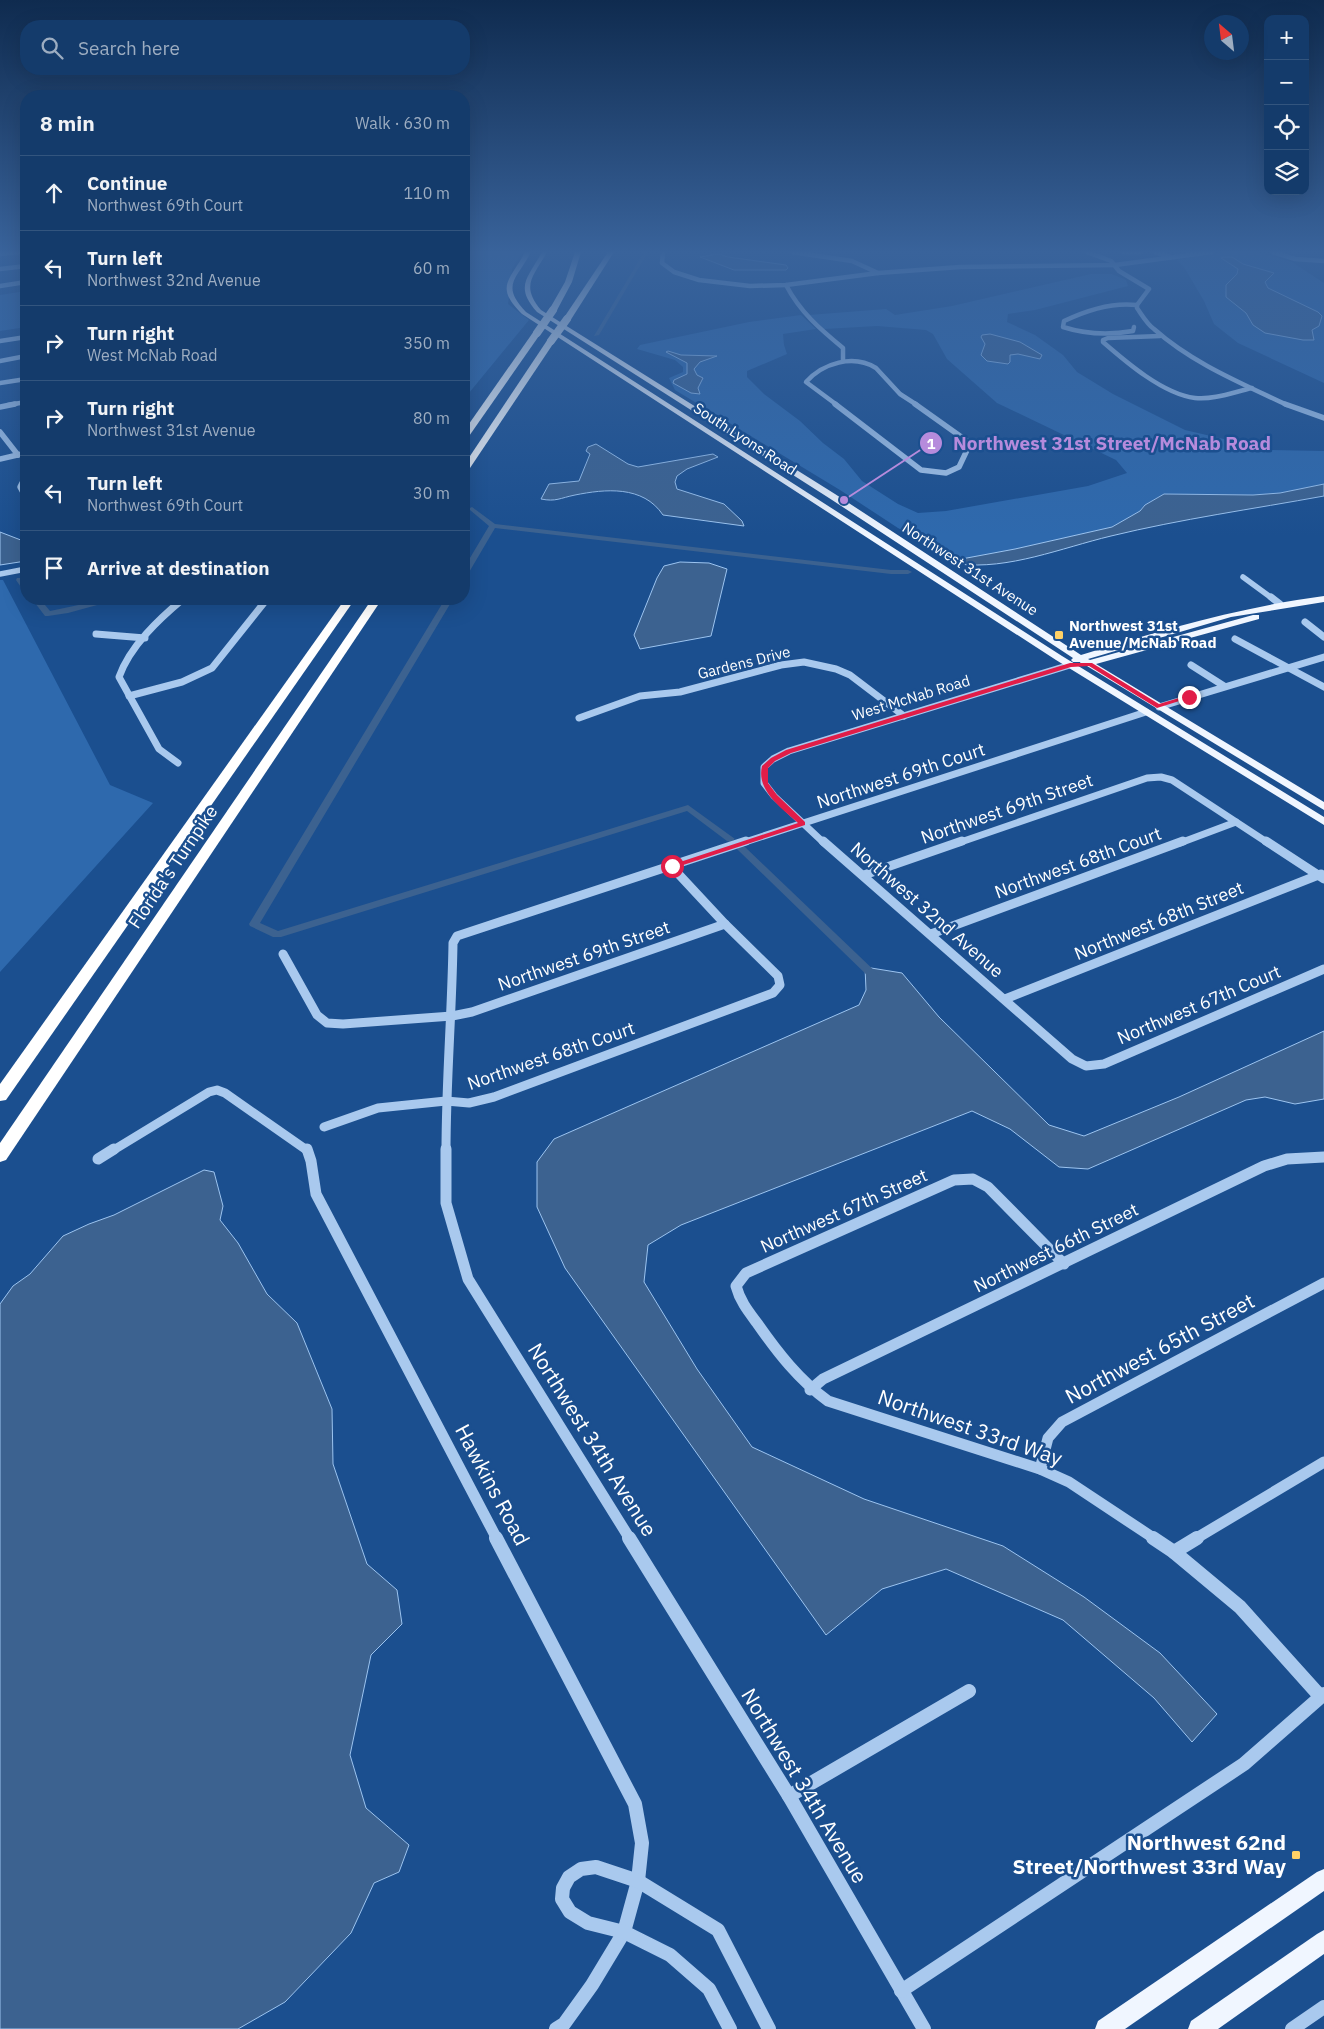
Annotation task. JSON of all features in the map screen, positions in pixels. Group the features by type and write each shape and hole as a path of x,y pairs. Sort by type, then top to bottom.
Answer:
{"highway":[{"path":"470,428 527,347"},
{"path":"470,461 548,347"},
{"name":"Florida's Turnpike","path":"0,1096 346,605"},
{"name":"Florida's Turnpike","path":"0,1156 373,605"}],"main road":[{"name":"South Lyons Road","path":"577,347 960,595"},
{"name":"Northwest 31st Avenue","path":"595,347 840,501 1080,658 1324,807"},
{"path":"705,430 720,426"},
{"name":"Northwest 31st Avenue","path":"960,595 1324,822"},
{"name":"West McNab Road","path":"1070,665 1080,658 1217,617 1280,604 1324,599"},
{"name":"West McNab Road","path":"1070,665 1090,664 1237,621 1324,606"},
{"path":"1106,2029 1324,1879"},
{"path":"1199,2029 1324,1941"}],"street":[{"path":"841,347 843,360"},
{"path":"1109,347 1147,375 1179,394 1196,398 1252,388"},
{"path":"1176,347 1190,356 1252,388 1295,408 1324,418"},
{"path":"0,361 20,357"},
{"path":"843,360 876,368 900,394 967,441 968,448 959,467 954,471 936,473 921,470 806,382 812,375 843,360"},
{"path":"0,383 20,379"},
{"path":"0,406 20,403"},
{"path":"0,432 18,455 0,459"},
{"path":"0,574 20,570"},
{"path":"1243,578 1280,604"},
{"path":"176,605 120,668 119,677 159,749 178,762"},
{"path":"129,696 182,683 200,676 212,668 262,605"},
{"path":"1305,622 1324,637"},
{"path":"96,634 145,638"},
{"path":"1235,639 1324,687"},
{"path":"1159,707 1324,657"},
{"name":"Gardens Drive","path":"579,718 640,696 680,692 781,665 804,662 836,669 850,676 904,716"},
{"name":"West McNab Road","path":"764,768 773,759 789,751 1070,665"},
{"path":"1191,665 1224,686"},
{"name":"Northwest 69th Court","path":"452,1016 453,944 457,936 1146,712"},
{"name":"Northwest 32nd Avenue","path":"764,768 764,784 803,824 864,875 1072,1059 1086,1066"},
{"name":"Northwest 69th Street","path":"864,875 1147,778 1161,777 1172,780 1236,822"},
{"path":"1236,822 1322,876"},
{"name":"Northwest 68th Court","path":"931,934 1236,822"},
{"path":"672,866 725,924 778,976 780,985"},
{"name":"Northwest 68th Street","path":"1005,999 1322,876"},
{"name":"Northwest 69th Street","path":"452,1016 472,1012 725,924"},
{"path":"283,954 317,1015 327,1023 343,1024 452,1016"},
{"name":"Northwest 67th Court","path":"1086,1066 1104,1064 1324,969"},
{"name":"Northwest 68th Court","path":"324,1127 378,1108 446,1101 469,1103 494,1097 773,993 780,985"},
{"name":"Northwest 34th Avenue","path":"452,1016 446,1101 446,1203 468,1279 789,1796 924,2029"},
{"name":"Hawkins Road","path":"98,1159 209,1092 217,1090 225,1093 308,1150 312,1162 311,1176 316,1194 635,1804 642,1843 638,1880"},
{"name":"Northwest 66th Street","path":"810,1390 822,1379 1264,1166 1287,1159 1324,1157"},
{"name":"Northwest 67th Street","path":"736,1286 746,1273 954,1180 973,1179 988,1187 1064,1264"},
{"name":"Northwest 65th Street","path":"1040,1470 1047,1438 1052,1430 1062,1422 1324,1284"},
{"name":"Northwest 33rd Way","path":"736,1286 739,1298 794,1372 810,1390 828,1401 1040,1470 1069,1482 1174,1552 1240,1607 1322,1695"},
{"path":"1174,1552 1324,1462"},
{"path":"789,1796 969,1691"},
{"path":"901,1991 1244,1764 1322,1695"},
{"path":"730,2029 709,1989 670,1955 624,1932 588,1923 570,1912 562,1899 563,1888 569,1876 581,1869 596,1867 638,1880 718,1930 769,2029"},
{"path":"556,2029 564,2024 592,1985 624,1932 638,1880"},
{"path":"1292,2029 1324,2007"}],"shaded area":[{"path":"470,347 507,347 470,392"},
{"path":"639,347 785,347 787,354 747,371 747,377 764,394 800,421 823,443 844,459 862,481 898,504 918,513 946,511 1088,486 1127,473 1116,460 997,403 947,359 940,347 1051,347 1063,355 1077,372 1113,394 1185,430 1271,450 1324,451 1324,484 1280,493 1253,495 1164,494 1112,527 956,560 898,528 840,490 675,390 669,378 683,372 683,367 675,360 637,349"},
{"path":"984,347 1028,347 1042,355 1040,359 1018,354 1010,355 1010,362 1008,364 987,361 981,355"},
{"path":"1246,347 1324,347 1324,383"},
{"path":"666,352 681,355 717,356 700,362 694,369 697,375 703,378 698,388 700,394 691,393 673,383 674,380 687,374 687,363"},
{"path":"596,444 628,464 638,467 713,454 718,457 687,469 677,476 675,482 677,489 724,504 742,521 744,526 663,515 655,505 645,498 623,492 599,491 554,500 541,499 549,484 579,481 590,454 586,451 588,447"},
{"path":"1324,484 1324,496 1137,530 1016,561 977,565 958,564 956,560 1112,527 1164,494 1253,495 1280,493"},
{"path":"0,532 20,540 20,562 0,565"},
{"path":"680,562 709,563 727,569 711,636 640,649 634,635 657,578 664,566"},
{"path":"0,580 3,580 110,785 153,803 0,972"},
{"path":"865,967 902,973 939,1017 1049,1125 1084,1136 1179,1097 1324,1031 1324,1099 1295,1104 1265,1097 1246,1100 1088,1169 1059,1167 1010,1129 972,1111 681,1225 648,1245 644,1282 697,1369 752,1447 864,1499 1003,1546 1084,1597 1160,1653 1217,1714 1192,1742 1154,1698 1063,1620 946,1569 882,1589 826,1635 565,1268 537,1207 537,1162 554,1139 859,1005 866,990"},
{"path":"204,1170 214,1172 223,1206 220,1220 238,1243 267,1294 297,1323 332,1409 333,1464 367,1564 397,1590 402,1624 371,1655 350,1755 366,1808 409,1845 399,1872 374,1883 351,1933 285,2002 238,2029 0,2029 0,1304 13,1286 30,1274 63,1236 114,1215"}],"waterway":[{"path":"472,509 493,526"},
{"path":"470,564 493,526"},
{"path":"493,526 891,572 908,572"},
{"path":"41,605 48,614 92,605"},
{"path":"445,605 254,924 277,935 688,808 730,839"},
{"path":"742,849 876,978"}],"place":[{"name":"Northwest 31st Street/McNab Road","path":"844,500"},
{"name":"Northwest 31st Avenue/McNab Road","path":"1059,635"},
{"name":"Northwest 62nd Street/Northwest 33rd Way","path":"1296,1855"}],"route":[{"path":"672,866 803,824 764,784 764,768 773,759 789,751 1070,665 1090,664 1159,707 1189,697"}]}
